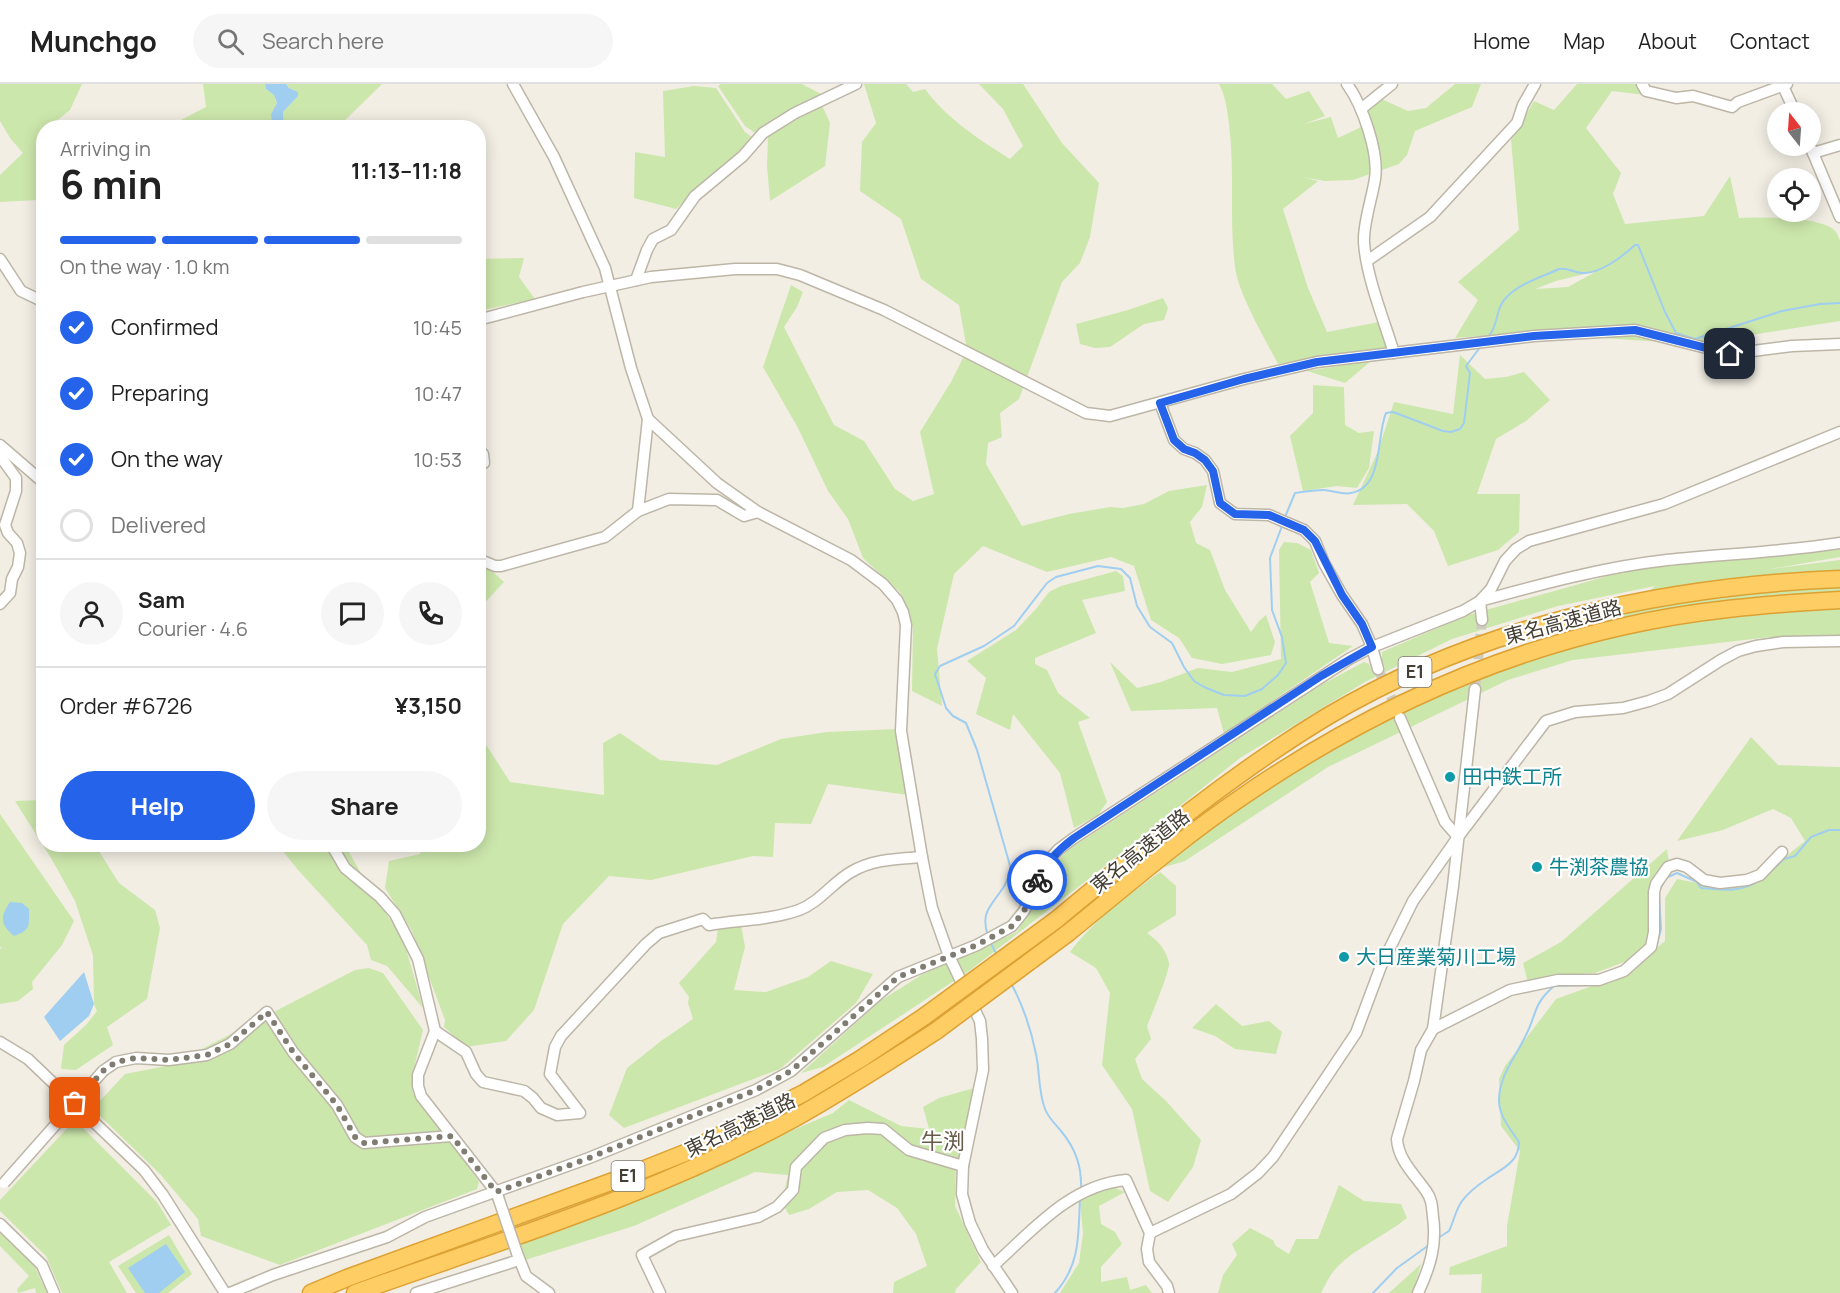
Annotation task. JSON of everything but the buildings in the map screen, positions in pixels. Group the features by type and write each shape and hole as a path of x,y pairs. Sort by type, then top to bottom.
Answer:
{"highway":[{"name":"東名高速道路","path":"311,1293 685,1153 804,1093 925,1016 1056,920 1177,820 1227,783 1329,716 1406,676 1502,638 1592,611 1696,591 1762,583 1840,579"},
{"name":"東名高速道路","path":"355,1293 543,1226 679,1173 795,1117 859,1081 989,993 1228,807 1297,760 1386,711 1461,677 1516,657 1624,626 1728,609 1840,600"}],"street":[{"path":"513,84 554,157 611,286 631,368 648,419 638,511"},
{"path":"636,280 646,250 653,239 671,230 696,196 743,156 762,133 795,113 856,84"},
{"path":"1347,84 1361,109 1376,163 1376,177 1364,241 1367,261 1394,353"},
{"path":"1361,109 1392,84"},
{"path":"1367,261 1430,217 1517,123 1523,105 1535,84"},
{"path":"1642,84 1646,91 1676,98 1694,96 1732,107 1738,102 1784,84 1791,102"},
{"path":"1821,148 1840,145"},
{"path":"1814,156 1840,216"},
{"path":"0,259 21,291 36,299"},
{"path":"486,318 636,280 735,269 777,269 800,275 885,310 1086,413 1110,416 1244,379 1317,362 1534,336 1626,331 1655,334 1730,354 1792,346 1840,344"},
{"path":"1160,403 1174,440 1184,449 1205,460 1213,471 1220,503 1235,514 1269,515 1304,530 1315,541 1342,595 1362,624 1378,669"},
{"path":"648,419 717,483 758,512 851,560 883,584 897,600 903,612 906,625 901,730 922,857 932,908 949,956 980,1021 983,1070 963,1166 962,1194 970,1223 983,1250 1012,1293"},
{"path":"1482,620 1480,601 1491,589 1505,561 1516,549 1529,541 1664,504 1840,432"},
{"path":"0,445 36,476"},
{"path":"0,456 16,478 16,491 5,525 8,533 17,543 20,553 10,593 0,604"},
{"path":"486,562 501,566 605,537 638,511 669,500 717,500 744,516 758,512"},
{"path":"230,1293 273,1275 370,1243 425,1217 497,1195 756,1090 791,1071 898,977 977,945 1012,926 1024,911 1046,863 1074,838 1321,676 1372,647 1463,611 1480,601 1545,583 1639,564 1840,543"},
{"path":"1150,1233 1231,1194 1258,1173 1273,1157 1356,1032 1381,966 1413,900 1546,721 1575,712 1608,710 1649,701 1668,694 1720,660 1738,651 1756,646 1783,642 1840,641"},
{"path":"1418,1293 1433,1255 1435,1232 1431,1202 1428,1193 1397,1149 1396,1139 1421,1050 1433,1029 1453,886 1475,689"},
{"path":"1400,718 1445,822 1458,837"},
{"path":"336,852 345,868 380,897 395,914 417,959 435,1031 418,1075 421,1096 497,1195 526,1276 549,1293"},
{"path":"1433,1029 1510,990 1558,980 1599,980 1624,971 1651,947 1654,932 1654,892 1656,884 1668,867 1677,864 1687,867 1704,880 1720,883 1747,880 1760,875 1782,852"},
{"path":"435,1031 465,1052 476,1074 483,1082 524,1090 541,1108 557,1115 580,1113 550,1074 555,1047 561,1036 646,944 659,933 703,919 709,925 800,910 817,901 850,872 889,859 922,857"},
{"path":"2,1185 103,1071 116,1062 136,1058 169,1060 207,1055 230,1044 267,1012 293,1052 337,1105 355,1137 364,1143 452,1136"},
{"path":"0,1042 28,1059 144,1170 163,1195 225,1293"},
{"path":"660,1293 642,1255 676,1236 758,1216 777,1207 793,1190 796,1167 824,1138 845,1130 883,1129 909,1150 963,1166"},
{"path":"993,1266 1062,1203 1088,1190 1115,1181 1126,1180 1150,1233 1149,1262 1167,1286 1169,1293"},
{"path":"0,1224 42,1265 54,1293"},
{"path":"416,1293 518,1256"}],"green space":[{"path":"0,84 82,84 70,110 58,120 36,120 36,200 0,202 0,175 23,153 10,138 0,121"},
{"path":"203,84 265,84 266,89 274,95 277,104 271,114 271,120 181,120 206,107"},
{"path":"286,84 382,84 345,120 284,120 283,112 298,96 298,92"},
{"path":"721,84 802,84 823,95 790,110 755,133 745,126 718,86"},
{"path":"864,84 906,84 913,92 925,89 943,110 1010,159 1023,146 1003,109 979,84 1023,84 1062,143 1099,183 1090,237 1080,263 1062,282 1019,399 1000,413 1002,437 988,443 986,464 1022,526 1069,514 1144,504 1169,491 1207,485 1202,507 1190,522 1196,543 1210,550 1225,590 1251,632 1266,615 1275,642 1271,655 1222,664 1192,658 1179,638 1151,620 1134,566 1111,557 1047,572 983,546 954,574 937,649 942,706 912,691 913,628 900,592 863,558 848,519 828,491 798,428 763,367 791,285 803,292 797,307 784,327 834,425 864,441 895,489 913,501 934,494 920,432 951,382 967,350 959,305 921,279 901,219 860,191 862,142 876,123"},
{"path":"1219,84 1272,84 1286,99 1309,91 1325,116 1304,124 1331,117 1338,138 1361,127 1353,102 1377,97 1408,111 1426,108 1455,84 1481,84 1472,107 1415,131 1407,155 1399,164 1353,180 1325,181 1302,177 1318,181 1283,209 1308,288 1327,332 1379,322 1388,349 1278,364 1253,316 1237,278 1232,231 1231,142 1226,104"},
{"path":"1577,84 1636,84 1646,95 1612,91 1586,128 1621,173 1613,194 1625,224 1704,216 1730,176 1739,218 1767,218 1767,222 1814,222 1836,232 1840,241 1840,321 1694,344 1523,333 1455,338 1478,300 1458,282 1519,230 1511,140 1534,101 1554,110","holes":["1597,271 1568,287 1535,289 1556,281"]},
{"path":"694,86 716,88 745,132 753,138 676,209 634,198 635,152 665,157 663,91"},
{"path":"822,105 830,123 825,166 770,201 767,166 768,136"},
{"path":"524,258 519,277 535,299 486,310 486,259"},
{"path":"1163,298 1168,308 1164,320 1144,324 1110,347 1095,348 1080,344 1076,324"},
{"path":"1460,355 1485,379 1524,372 1550,400 1526,421 1496,439 1477,494 1520,494 1519,532 1498,550 1448,566 1434,531 1407,504 1353,505 1378,451 1394,402 1453,414"},
{"path":"1371,361 1345,383 1307,371"},
{"path":"1313,385 1344,387 1345,425 1359,433 1374,431 1369,468 1357,488 1337,486 1303,491 1290,436 1313,413"},
{"path":"1284,542 1297,543 1311,550 1319,573 1310,582 1329,643 1353,646 1224,734 1217,708 1131,711 1110,662 1137,688 1198,668 1232,672 1281,659 1279,550"},
{"path":"1840,545 1840,557 1770,569 1840,560 1840,638 1770,637 1573,660 1508,680 1328,767 1185,861 1161,868 1265,788 1375,722 1515,661 1595,643 1655,586 1558,606 1452,639 1365,682 1240,758 969,971 823,1067 801,1073 880,1001 923,974 1017,932 1047,876 1065,852 1321,685 1364,662 1369,664 1373,673 1385,667 1382,662 1382,652 1468,615 1615,574 1705,557"},
{"path":"486,569 504,582 486,601"},
{"path":"1116,571 1123,576 1125,591 1082,600 1096,633 1035,658 1035,664 1047,670 1058,693 1090,718 1078,722 1107,802 1098,815 1074,828 1060,773 1013,714 1010,730 976,714 986,678 967,661 1016,630 1049,592 1061,586"},
{"path":"897,729 908,795 828,784 811,824 775,823 773,857 753,856 651,880 609,876 563,924 534,1010 506,1041 466,1047 444,1027 445,1020 412,931 385,888 389,861 420,854 420,852 486,852 486,746 510,782 604,795 603,743 620,733 660,760 717,765 781,739 827,732"},
{"path":"1751,737 1778,765 1840,767 1840,1293 1481,1293 1482,1274 1449,1275 1450,1267 1507,1246 1507,1226 1520,1151 1501,1126 1499,1079 1505,1066 1556,999 1625,974 1665,941 1665,898 1677,879 1717,887 1753,883 1805,841 1791,818 1773,809 1723,830 1677,841"},
{"path":"36,800 36,834 15,801"},
{"path":"0,814 74,921 62,945 32,982 33,989 18,1001 0,1004 0,948 2,949 0,946"},
{"path":"1667,849 1669,862 1650,884 1651,940 1627,961 1595,973 1563,975 1528,983 1523,963 1561,942"},
{"path":"47,852 99,852 119,883 155,910 160,928 147,999 107,1027 113,1045 76,1070 61,1069 64,1045 86,1025 97,1011 94,1004 93,955 75,901"},
{"path":"284,852 349,852 375,898 403,938 423,1008 387,966 371,960 367,945"},
{"path":"1160,872 1176,886 1176,915 1147,933 1161,946 1166,954 1169,968 1147,1026 1151,1039 1135,1059 1142,1079 1166,1101 1201,1140 1193,1167 1168,1202 1150,1191 1132,1109 1102,1065 1110,993 1096,968 1070,952 1101,919"},
{"path":"741,925 745,947 734,990 766,992 808,977 831,961 873,974 856,1003 780,1069 624,1128 609,1115 627,1068 693,1019 688,1003 689,997 679,983 716,942 718,928"},
{"path":"369,968 383,973 423,1030 412,1077 417,1095 479,1182 477,1189 280,1265 201,1236 198,1219 160,1174 98,1114 98,1103 125,1074 171,1065 355,970"},
{"path":"1216,1004 1242,1026 1269,1021 1282,1032 1276,1054 1235,1049 1215,1036 1192,1028"},
{"path":"974,1088 956,1169 955,1206 981,1262 956,1289 955,1293 893,1293 894,1282 927,1266 916,1234 897,1208 868,1190 837,1192 809,1209 789,1215 782,1203 788,1175 755,1172 634,1226 525,1260 518,1246 833,1113 849,1100 901,1126 929,1129 923,1107 939,1098"},
{"path":"75,1120 157,1202 171,1225 109,1262 127,1293 62,1293 46,1256 0,1211 0,1200"},
{"path":"1339,1185 1364,1201 1401,1204 1407,1218 1348,1257 1331,1274 1321,1293 1218,1293 1223,1275 1237,1255 1232,1244 1250,1228 1273,1240 1276,1246 1289,1254 1296,1239 1318,1239"},
{"path":"1113,1187 1125,1192 1099,1206 1101,1224 1115,1232 1122,1244 1101,1267 1101,1282 1127,1277 1130,1290 1146,1285 1152,1293 1060,1293 1079,1263 1083,1233 1080,1202 1091,1194"},
{"path":"0,1232 35,1267 47,1293 36,1293 35,1288 18,1293 17,1289 29,1276 0,1246"},
{"path":"169,1235 192,1274 168,1293 136,1293 118,1266"},
{"path":"1421,1264 1413,1293 1389,1293"}],"water":[{"path":"265,84 286,84 298,92 298,96 283,112 284,120 271,120 271,114 277,103 274,95 266,89"},
{"path":"10,902 22,903 29,909 28,927 24,932 14,936 6,928 3,920 4,912"},
{"path":"84,972 94,1004 89,1016 60,1041 44,1017"},
{"path":"166,1244 185,1272 159,1293 145,1293 128,1268"}],"waterway":[{"path":"1488,337 1493,330 1500,307 1510,293 1534,279 1559,269 1583,273 1597,271 1618,259 1635,245 1638,245 1676,333 1695,339 1782,311 1840,303"},
{"path":"1285,517 1295,493 1323,490 1351,493 1362,489 1369,482 1377,460 1386,413 1393,412 1443,431 1451,432 1460,429 1464,423 1470,373 1466,366 1481,346"},
{"path":"988,936 986,915 1004,886 1011,869 977,750 966,723 953,716 946,708 935,674 940,666 984,646 1014,626 1047,583 1056,577 1098,566 1121,569 1130,578 1137,606 1150,627 1172,643 1194,681 1224,695 1245,696 1262,689 1278,675 1286,663 1282,637 1272,610 1270,558 1282,526"},
{"path":"1769,873 1784,859 1795,856 1811,837 1829,830 1840,830"},
{"path":"1659,891 1666,878 1677,873 1697,882 1701,888 1739,889 1760,880"},
{"path":"1657,944 1661,929 1659,896"},
{"path":"990,942 997,955"},
{"path":"1635,968 1653,952"},
{"path":"1012,985 1032,1036 1045,1109 1074,1152 1079,1166 1081,1190"},
{"path":"1438,1238 1449,1231 1458,1208 1467,1195 1508,1165 1516,1155 1519,1142 1501,1112 1500,1092 1505,1075 1529,1029 1538,1005 1554,986 1589,985"},
{"path":"1055,1293 1070,1271 1074,1260 1080,1199"},
{"path":"1373,1293 1397,1268 1429,1245"}],"tunnel":[{"path":"1475,689 1482,620"},
{"path":"1378,669 1398,712"}],"way so far":[{"path":"75,1103 103,1071 116,1062 136,1058 169,1060 207,1055 230,1044 267,1012 293,1052 337,1105 355,1137 364,1143 452,1136 496,1192 589,1158 775,1081 791,1071 898,977 977,945 1012,926 1024,911 1037,880"}],"place":[{"name":"田中鉄工所","path":"1450,777"},
{"name":"牛渕茶農協","path":"1537,867"},
{"name":"大日産業菊川工場","path":"1344,957"}],"district":[{"name":"牛渕","path":"943,1141"}],"route":[{"path":"1037,880 1046,863 1074,838 1321,676 1372,647 1362,624 1324,563 1315,541 1304,530 1269,515 1235,514 1220,503 1213,471 1205,460 1184,449 1174,440 1160,403 1244,379 1317,362 1534,336 1635,330 1730,354"}]}
